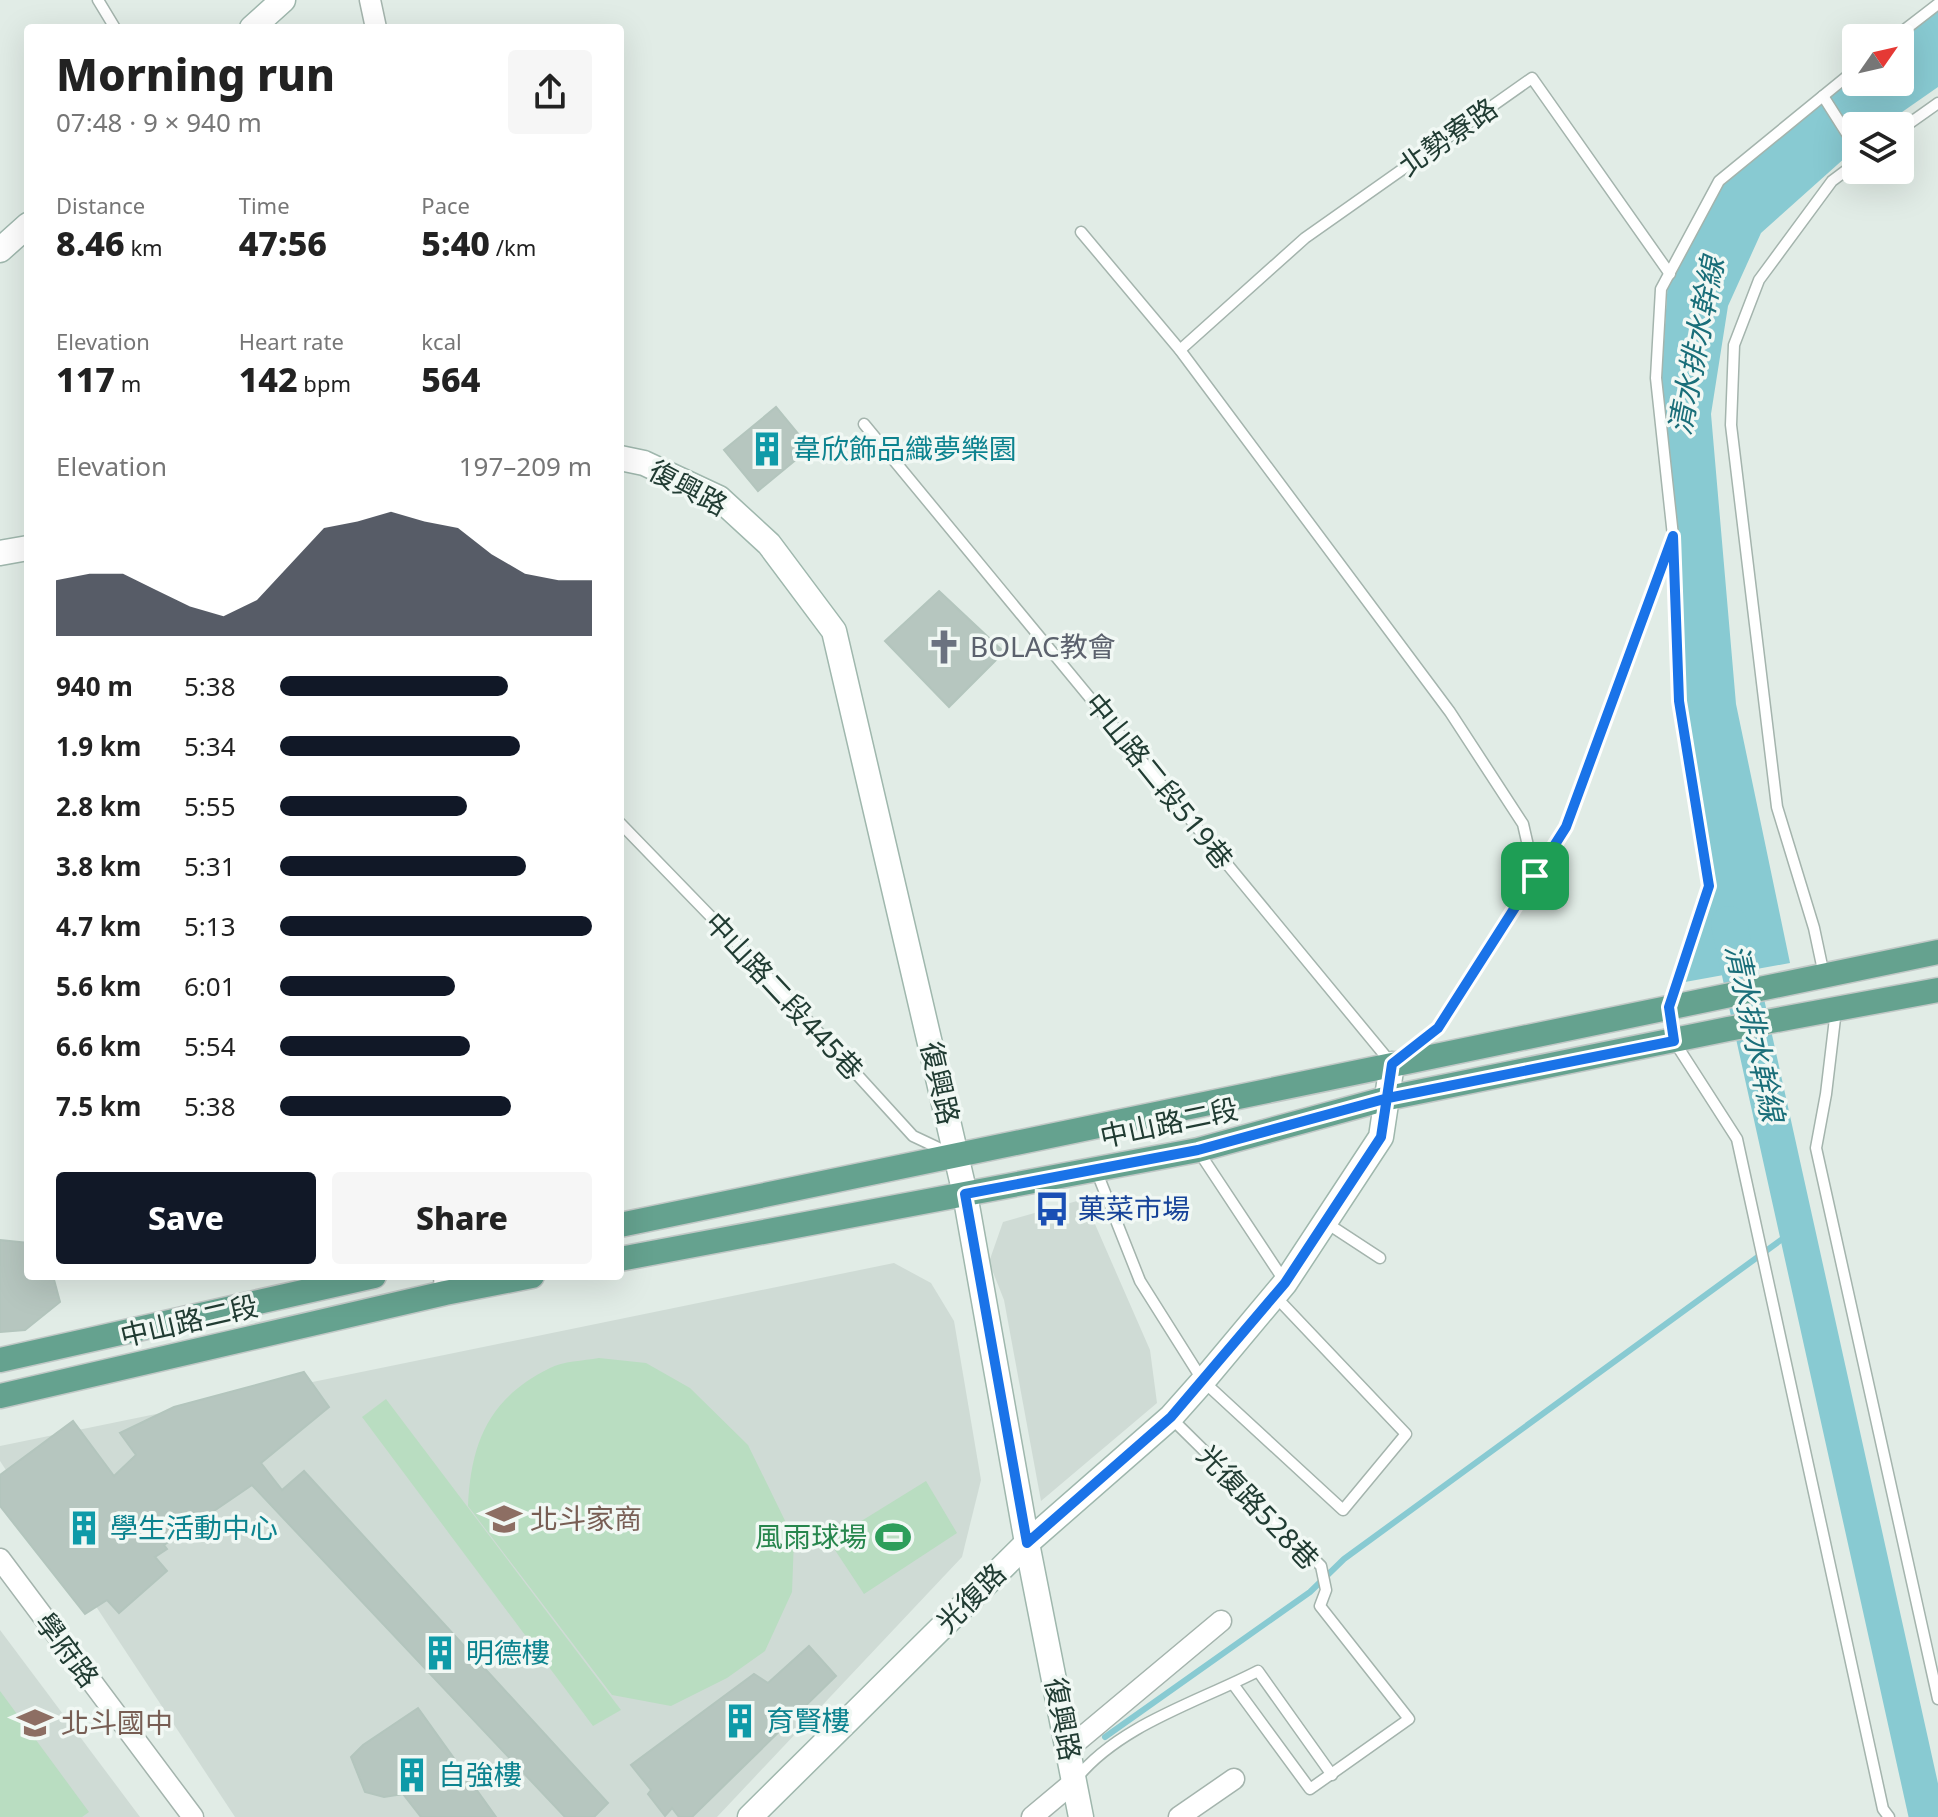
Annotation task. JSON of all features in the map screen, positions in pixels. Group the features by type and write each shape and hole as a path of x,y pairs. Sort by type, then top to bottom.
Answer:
{"main road":[{"name":"中山路二段","path":"624,1224 1938,952"},
{"name":"中山路二段","path":"624,1258 1198,1150 1388,1098 1938,990"},
{"name":"中山路二段","path":"0,1360 356,1280"},
{"name":"中山路二段","path":"0,1396 445,1284 488,1280"}],"street":[{"path":"256,24 283,0"},
{"path":"370,0 375,24"},
{"path":"0,250 24,229"},
{"name":"復興路","path":"624,459 644,463 719,498 769,544 834,631 965,1194 1027,1543 1081,1817"},
{"path":"0,553 24,549"},
{"name":"光復路","path":"750,1817 1027,1543 1171,1417 1203,1381 1280,1290 1381,1137 1392,1064"},
{"name":"學府路","path":"0,1559 193,1817"},
{"path":"1069,1748 1221,1621"},
{"path":"1179,1817 1234,1779"},
{"path":"1032,1817 1075,1781"}],"lane":[{"path":"98,0 113,24"},
{"path":"1912,24 1938,4"},
{"name":"北勢寮路","path":"1180,350 1305,238 1532,78 1670,274"},
{"path":"1842,80 1719,181 1661,289 1656,378 1673,536 1679,701 1709,886 1669,1007 1674,1041 1737,1139 1883,1809 1889,1817"},
{"path":"1823,96 1842,126"},
{"path":"1914,120 1938,103"},
{"path":"1824,975 1814,928 1777,807 1731,425 1734,345 1759,280 1832,181 1842,174"},
{"path":"1081,232 1180,350 1450,712 1523,824 1535,876"},
{"name":"中山路二段519巷","path":"864,424 1392,1064"},
{"path":"1392,1064 1438,1028 1566,827 1673,536"},
{"name":"中山路二段445巷","path":"624,827 749,956 913,1136 957,1157"},
{"path":"1836,1010 1816,1148 1938,1699"},
{"path":"1096,1170 1140,1281 1203,1381 1343,1510 1406,1434 1280,1290 1198,1150"},
{"path":"1325,1222 1380,1258"},
{"name":"光復路528巷","path":"1171,1417 1321,1566 1326,1590 1320,1606 1409,1719 1332,1775"},
{"path":"1075,1781 1093,1758 1177,1707 1258,1671 1332,1775 1310,1789 1233,1684"}],"shaded area":[{"path":"1084,1199 1150,1350 1157,1403 1041,1501 1004,1300 989,1262 1003,1222"},
{"name":"北斗家商","path":"894,1263 931,1283 954,1321 981,1480 962,1557 717,1817 235,1817 0,1461 0,1446"},
{"name":"北斗國中","path":"0,1630 140,1817 0,1817"}],"green space":[{"path":"599,1358 646,1363 690,1388 748,1445 794,1539 792,1592 765,1651 727,1678 671,1706 612,1695 468,1506 479,1442 498,1408 512,1393 550,1368"},
{"path":"386,1399 621,1710 593,1726 362,1417"},
{"name":"風雨球場","path":"926,1481 957,1533 864,1594 829,1541"},
{"path":"0,1691 89,1812 82,1817 0,1817"}],"water":[{"path":"1938,3 1938,87 1902,112 1842,112 1842,161 1761,233 1728,306 1711,414 1736,704 1790,963 1685,982 1703,891 1660,403 1669,264 1701,211 1730,176 1842,79 1842,96 1914,96 1914,25"}],"building":[{"name":"韋欣飾品織夢樂園","path":"776,407 810,448 758,491 724,450"},
{"name":"BOLAC教會","path":"939,591 1004,652 949,707 885,641"},
{"path":"0,1240 24,1243 24,1280 54,1280 60,1302 25,1330 0,1332"},
{"path":"304,1372 329,1407 261,1463 282,1490 304,1471 608,1803 594,1817 565,1817 252,1485 164,1545 167,1549 155,1557 167,1571 119,1613 107,1600 85,1614 0,1506 0,1475 73,1421 114,1476 136,1455 120,1433 174,1407"},
{"name":"育賢樓","path":"809,1646 836,1676 692,1817 679,1817 672,1808 665,1816 648,1794 651,1790 631,1765 754,1674 768,1683"},
{"name":"自強樓","path":"418,1708 496,1817 421,1817 403,1794 384,1797 365,1792 351,1757 363,1745"}],"waterway":[{"name":"清水排水幹線","path":"1729,924 1927,1817"},
{"path":"1105,1737 1310,1592 1344,1559 1796,1229"}],"place":[{"name":"韋欣飾品織夢樂園","path":"767,449"},
{"name":"BOLAC教會","path":"944,647"},
{"name":"菓菜市場","path":"1052,1209"},
{"name":"北斗家商","path":"504,1519"},
{"name":"學生活動中心","path":"84,1528"},
{"name":"風雨球場","path":"893,1537"},
{"name":"明德樓","path":"440,1653"},
{"name":"育賢樓","path":"740,1721"},
{"name":"北斗國中","path":"35,1723"},
{"name":"自強樓","path":"412,1775"}],"route":[{"path":"1535,876 1438,1028 1392,1064 1388,1098 1381,1137 1285,1283 1171,1417 1027,1543 965,1194 1198,1150 1388,1098 1674,1041 1669,1007 1709,886 1679,701 1673,536 1566,827 1535,876"}]}
